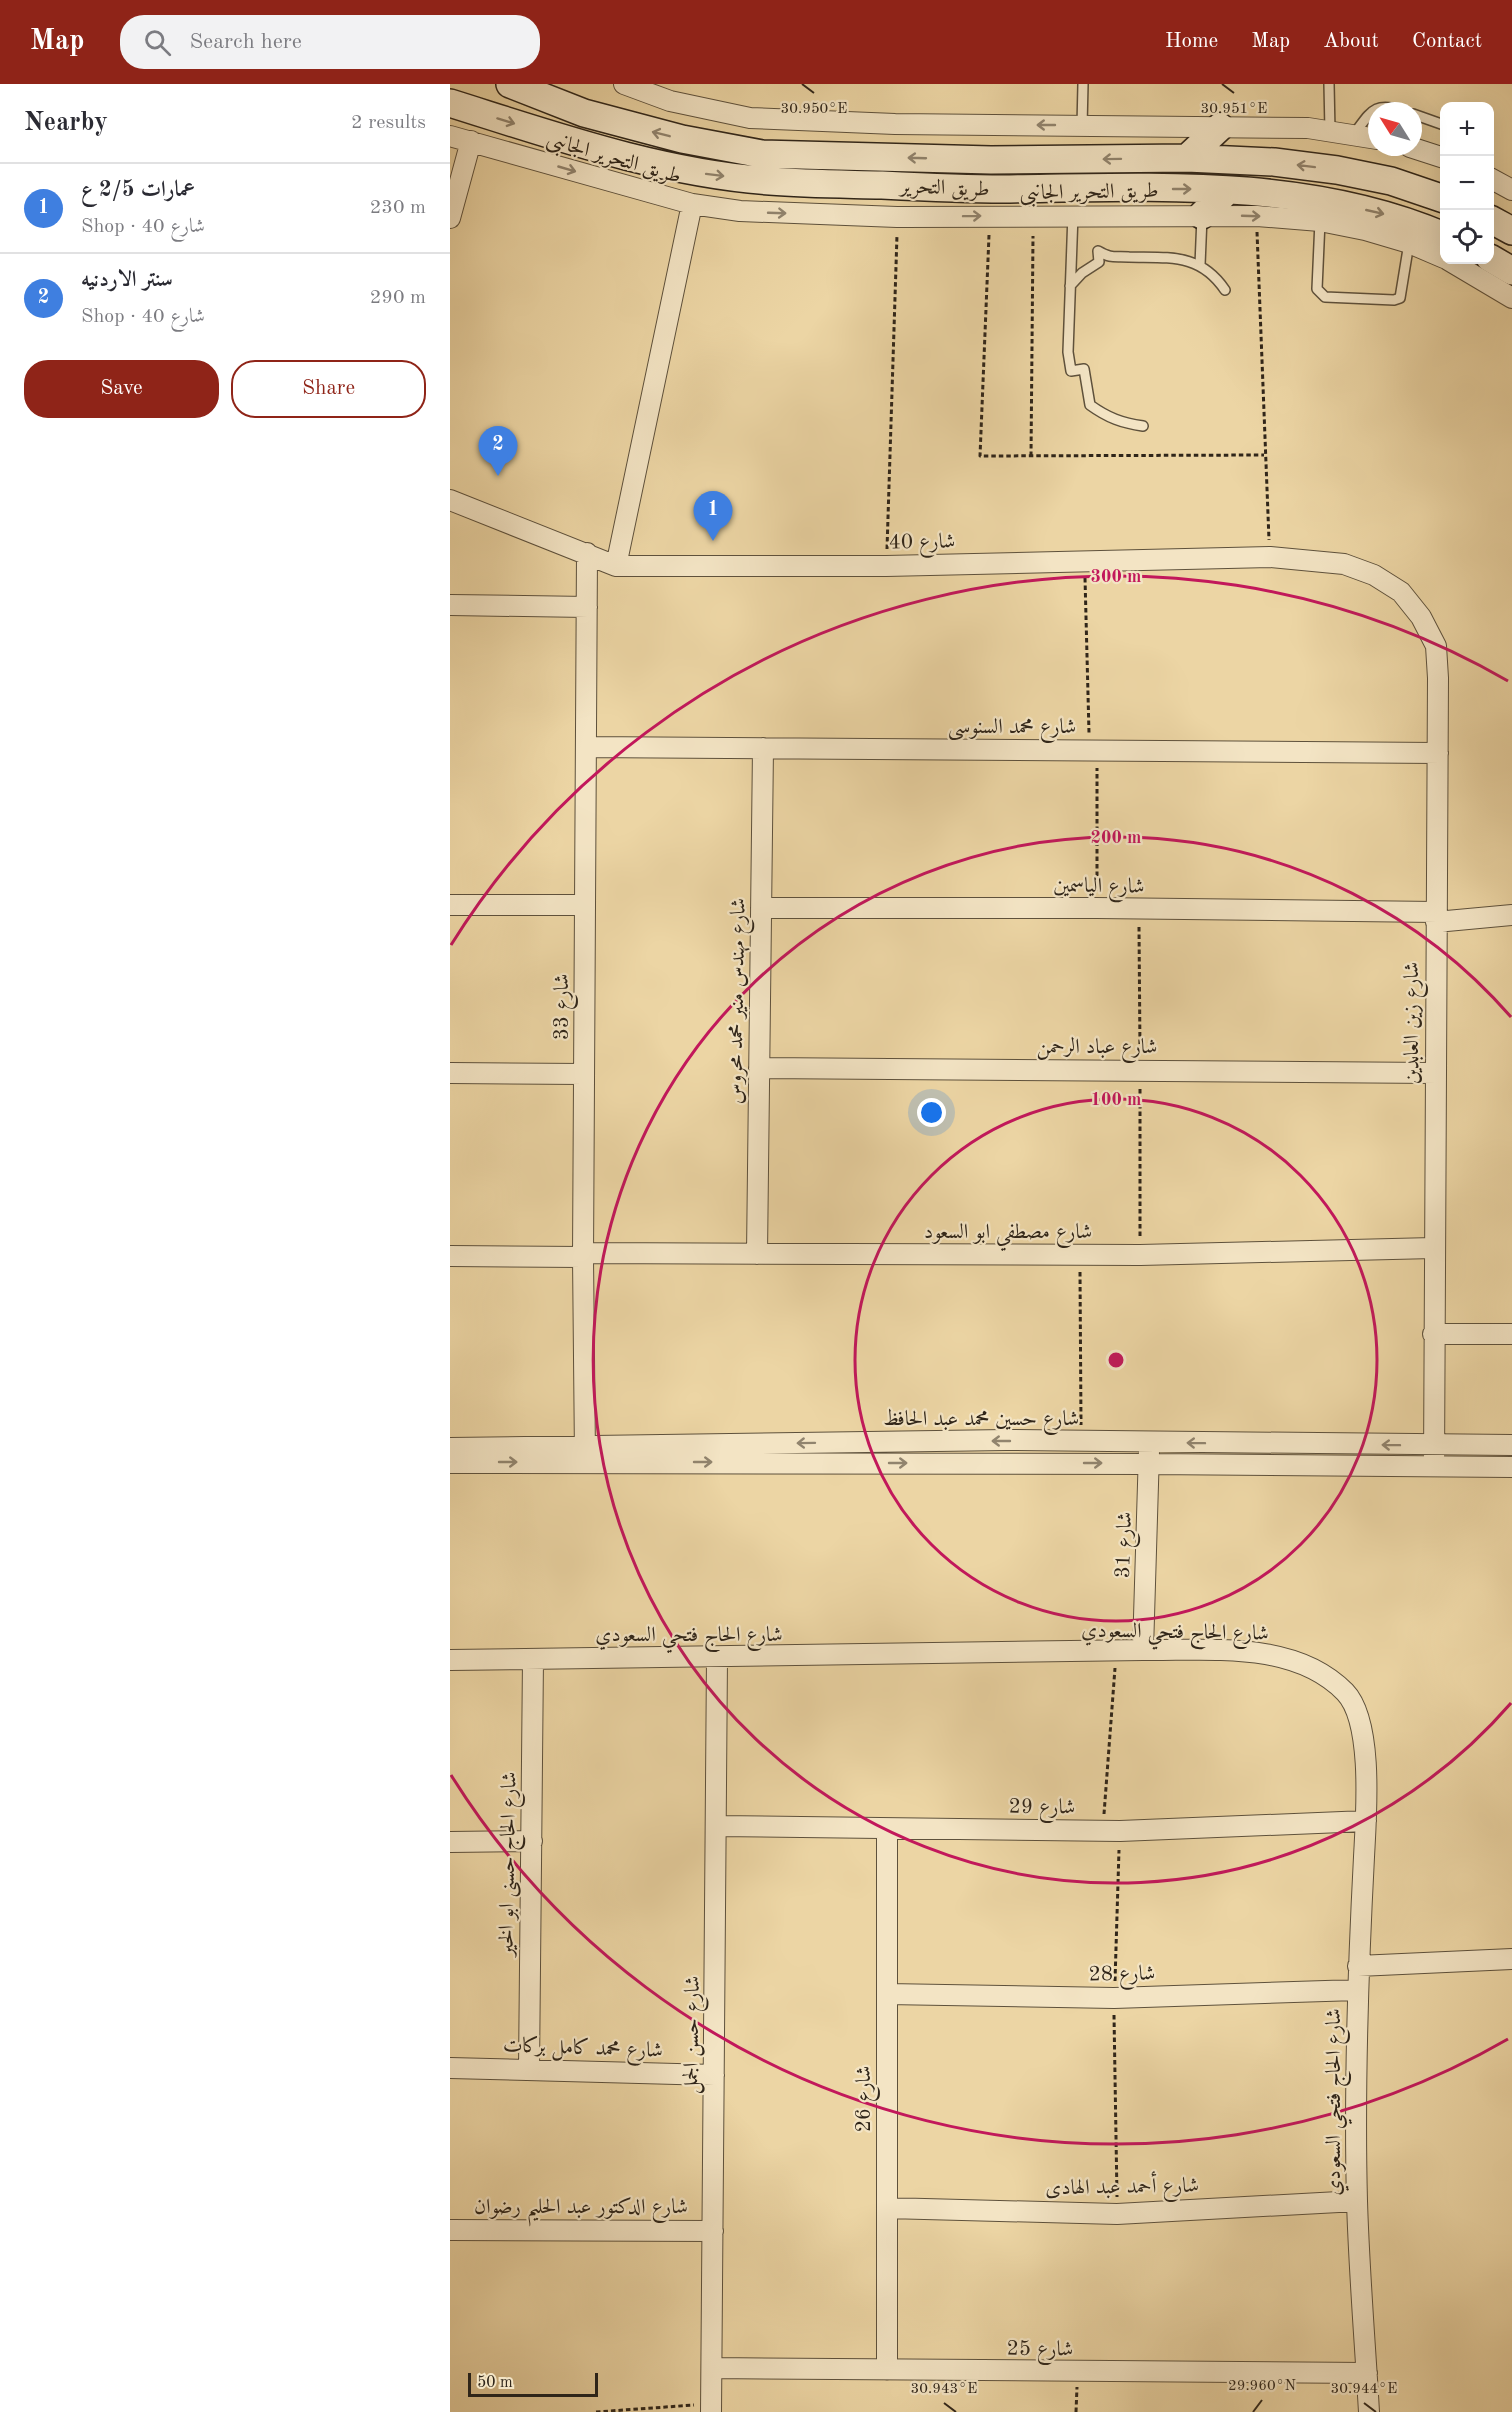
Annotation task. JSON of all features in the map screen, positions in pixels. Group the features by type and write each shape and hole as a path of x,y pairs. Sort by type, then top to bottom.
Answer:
{"street":[{"name":"طريق التحرير","path":"510,84 584,113 682,139 762,154 991,160 1187,158 1274,162 1337,170 1390,181 1440,198"},
{"path":"624,84 670,101 750,118 895,124 1220,127 1330,131 1368,137"},
{"name":"طريق التحرير","path":"450,103 574,142 693,172 770,181 994,189 1071,201 1228,190 1280,195 1381,213 1440,235"},
{"path":"1187,158 1220,127"},
{"name":"طريق التحرير الجانبى","path":"450,136 692,204 740,211 897,217 1033,215 1071,201 1202,215 1320,221 1365,230 1409,243 1440,256"},
{"path":"450,218 471,141"},
{"path":"1422,151 1440,157"},
{"path":"991,160 999,175 994,189"},
{"path":"1065,160 1058,168 1057,178 1071,201"},
{"path":"1494,180 1512,190"},
{"path":"1202,215 1228,190"},
{"path":"616,566 692,204"},
{"path":"1494,221 1512,231"},
{"path":"1494,260 1512,271"},
{"name":"طريق التحرير الجانبى","path":"1454,264 1512,298"},
{"name":"شارع 40","path":"450,500 616,566 886,566 1270,557 1344,564 1374,575 1401,592"},
{"name":"شارع 33","path":"585,1453 583,1255 587,553"},
{"name":"شارع زين العابدين","path":"1401,592 1421,617 1436,646 1438,753 1433,1248 1434,1466"},
{"path":"450,605 587,608"},
{"name":"شارع محمد السنوسى","path":"586,747 1438,753"},
{"name":"شارع مهندس منير محمد محروس","path":"757,1254 763,748"},
{"path":"450,904 585,905"},
{"name":"شارع الياسمين","path":"761,908 1096,908 1436,917 1512,915"},
{"name":"شارع عباد الرحمن","path":"759,1068 1435,1073"},
{"path":"450,1073 584,1074"},
{"name":"شارع مصطفي ابو السعود","path":"450,1256 1080,1255 1433,1248"},
{"path":"1434,1334 1512,1334"},
{"name":"شارع حسين محمد عبد الحافظ","path":"450,1463 585,1453 1082,1442 1512,1445"},
{"name":"شارع 31","path":"1143,1650 1150,1464 1148,1442"},
{"name":"شارع حسين محمد عبد الحافظ","path":"450,1448 585,1453 1150,1464 1512,1467"},
{"name":"شارع الحاج فتحي السعودي","path":"450,1660 717,1658 1143,1650 1240,1652 1278,1656 1314,1669 1346,1693 1363,1730 1366,1821 1357,1990 1357,2201 1369,2412"},
{"name":"شارع حسن الجمل","path":"711,2408 717,1658"},
{"name":"شارع الحاج حسنى ابو الخير","path":"529,2070 533,1659"},
{"name":"شارع 29","path":"716,1826 1112,1831 1366,1821"},
{"name":"شارع 26","path":"887,1829 887,2370"},
{"path":"450,1842 532,1841"},
{"path":"1358,1966 1512,1959"},
{"name":"شارع 28","path":"887,1994 1114,1998 1357,1990"},
{"name":"شارع محمد كامل بركات","path":"450,2068 714,2075"},
{"name":"شارع أحمد عبد الهادى","path":"887,2208 1118,2214 1357,2201"},
{"name":"شارع الدكتور عبد الحليم رضوان","path":"450,2230 713,2231"},
{"name":"شارع 25","path":"712,2368 1077,2373 1367,2373"}],"lane":[{"path":"1082,126 1083,84"},
{"path":"1329,84 1330,131"},
{"path":"1422,117 1440,124"},
{"path":"1354,134 1368,118"},
{"path":"1071,201 1068,351 1071,371 1084,369 1090,405 1106,416 1124,423 1143,426"},
{"path":"1200,265 1202,215"},
{"path":"1320,221 1317,289 1325,297 1394,300 1400,298 1409,243"},
{"path":"1070,286 1082,273 1099,262 1098,251 1110,258 1182,259 1200,265 1210,272 1225,290"}],"path":[{"path":"1031,456 1033,215"},
{"path":"989,216 980,456 1264,455"},
{"path":"1257,216 1264,455 1270,557"},
{"path":"886,566 897,217"},
{"path":"1085,562 1093,750 1096,908"},
{"path":"1080,1255 1082,1442"},
{"path":"1117,1652 1112,1831 1118,2214"},
{"path":"1076,2412 1077,2373"},
{"path":"596,2412 711,2408"}],"place":[{"name":"سنتر الاردنيه","path":"498,476"},
{"name":"عمارات 2/5 ع","path":"713,541"}]}
